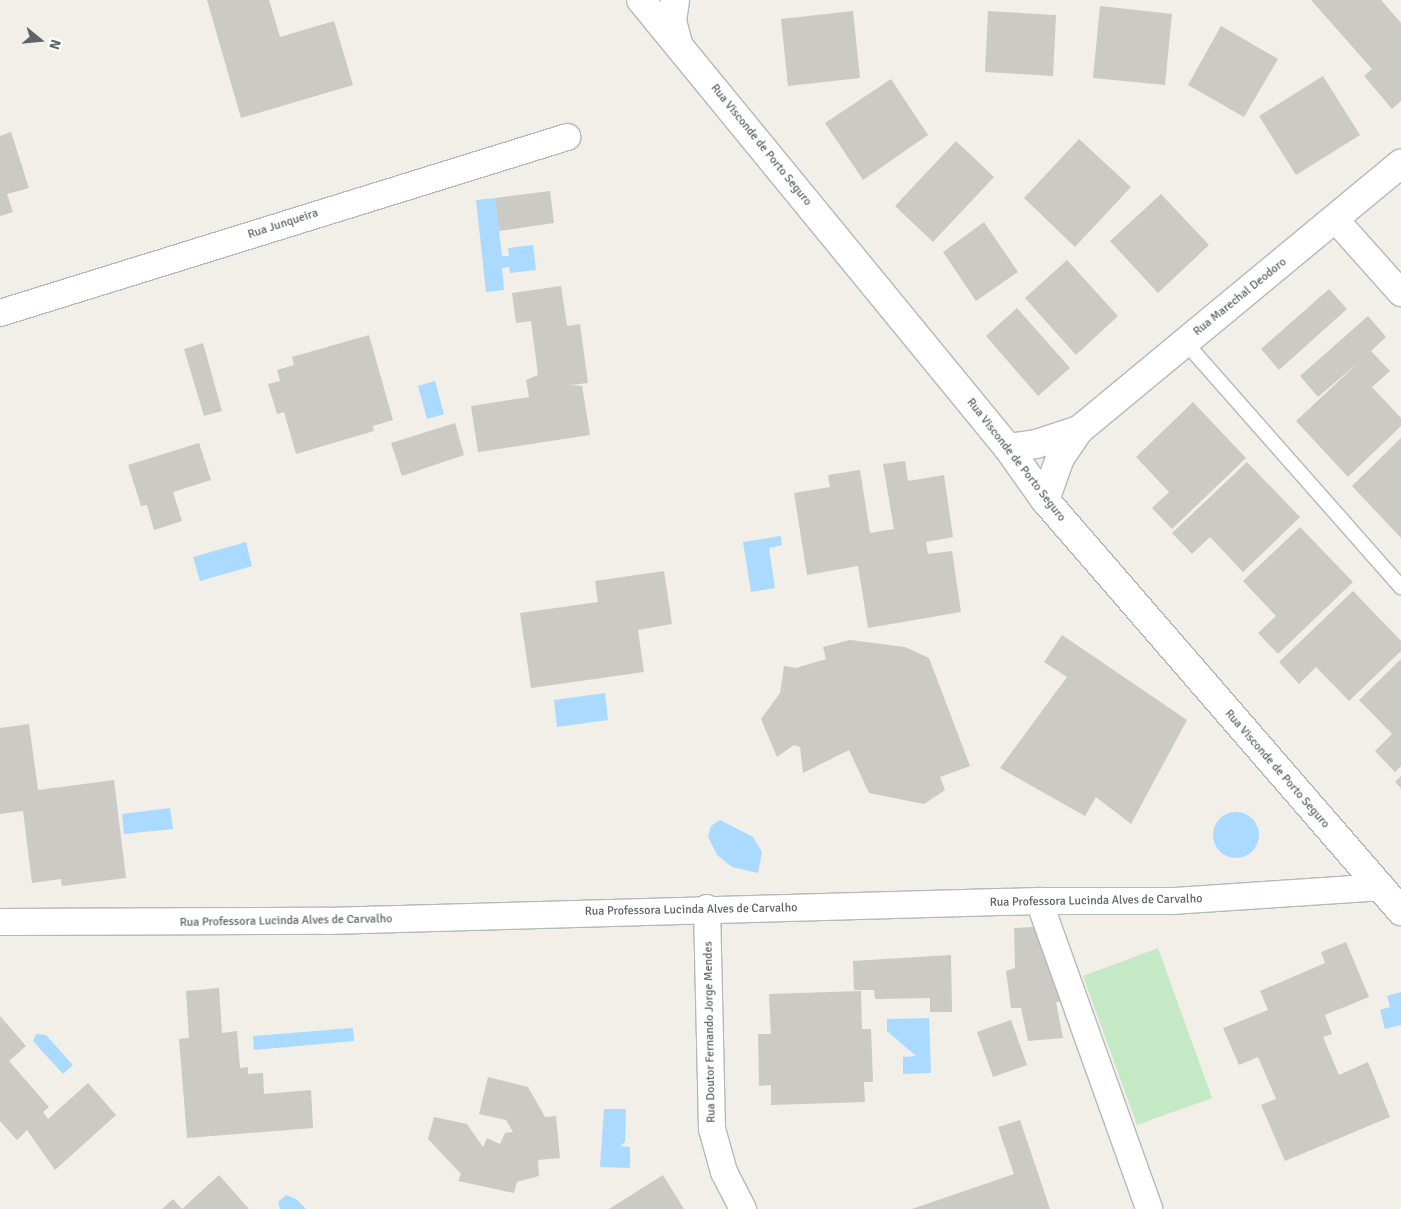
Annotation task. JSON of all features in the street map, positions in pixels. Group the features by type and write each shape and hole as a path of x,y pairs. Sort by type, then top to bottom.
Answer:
{"street":[{"name":"Rua Visconde de Porto Seguro","path":"641,0 1008,448 1045,500 1401,911"},
{"path":"675,0 672,21 678,44"},
{"name":"Rua Junqueira","path":"0,313 567,137"},
{"name":"Rua Marechal Deodoro","path":"1045,500 1060,458 1079,430 1401,164"},
{"path":"1335,219 1401,293"},
{"name":"Rua Marechal Deodoro","path":"1008,448 1036,444 1079,430"},
{"name":"Rua Professora Lucinda Alves de Carvalho","path":"0,922 327,921 707,908 1039,900 1233,899 1382,887"},
{"path":"1039,900 1149,1209"},
{"name":"Rua Doutor Fernando Jorge Mendes","path":"707,908 712,1129 724,1172 743,1209"}],"lane":[{"path":"1185,342 1401,587"}],"green space":[{"path":"1158,948 1212,1098 1137,1125 1083,976"}],"water":[{"path":"495,198 502,256 509,256 508,248 533,245 536,270 510,273 509,267 502,268 504,290 486,292 476,200"},
{"path":"435,381 444,414 427,419 418,386"},
{"path":"781,536 782,545 769,548 775,588 751,592 743,542"},
{"path":"246,542 252,566 200,581 193,557"},
{"path":"605,693 608,720 557,727 554,700"},
{"path":"170,808 173,829 124,834 122,814"},
{"path":"1231,812 1241,812 1255,822 1259,835 1255,848 1249,854 1241,858 1231,858 1217,848 1213,840 1213,830 1223,816"},
{"path":"720,820 753,837 762,852 758,873 732,867 717,855 708,837 711,826"},
{"path":"1401,992 1401,1025 1385,1029 1380,1010 1390,1007 1387,996"},
{"path":"929,1018 931,1073 903,1074 903,1057 916,1056 887,1031 887,1019"},
{"path":"353,1028 354,1041 254,1050 253,1036"},
{"path":"36,1034 46,1035 73,1065 63,1074 33,1041"},
{"path":"604,1109 626,1109 625,1142 620,1146 630,1147 630,1168 600,1167"},
{"path":"286,1195 296,1199 306,1209 280,1209 278,1202"}],"building":[{"path":"207,0 269,0 280,37 334,21 353,85 241,118"},
{"path":"1311,0 1381,0 1401,23 1401,101 1392,109 1364,76 1372,69"},
{"path":"1100,6 1172,14 1165,85 1093,78"},
{"path":"853,11 860,78 788,86 781,19"},
{"path":"988,11 1056,15 1053,76 985,72"},
{"path":"1221,26 1278,59 1244,117 1188,85"},
{"path":"1323,76 1360,135 1296,175 1259,116"},
{"path":"891,79 928,135 863,180 825,123"},
{"path":"11,132 29,188 7,194 13,212 0,216 0,136"},
{"path":"1079,139 1131,187 1075,247 1024,198"},
{"path":"956,141 994,177 933,242 895,206"},
{"path":"550,191 554,223 499,231 495,198"},
{"path":"1161,194 1209,245 1158,293 1110,241"},
{"path":"984,222 1018,272 976,301 943,252"},
{"path":"1067,260 1118,316 1076,355 1025,298"},
{"path":"561,286 567,326 580,324 588,383 570,385 582,386 590,435 478,452 471,406 529,397 526,380 538,375 531,321 516,323 512,293"},
{"path":"1329,289 1347,309 1279,370 1261,349"},
{"path":"1017,308 1070,368 1038,396 986,336"},
{"path":"1368,316 1386,337 1371,351 1390,371 1372,387 1401,418 1401,426 1348,477 1296,421 1359,362 1318,397 1300,376"},
{"path":"369,335 393,420 373,426 374,431 296,454 284,412 277,414 268,384 280,381 277,370 294,365 292,357"},
{"path":"203,343 222,411 204,416 184,349"},
{"path":"1193,402 1246,458 1172,529 1152,508 1169,492 1136,457"},
{"path":"455,423 464,455 402,476 391,443"},
{"path":"1401,438 1401,538 1352,486"},
{"path":"199,443 211,480 173,492 182,521 154,530 147,505 141,506 128,465"},
{"path":"905,461 908,481 944,475 953,537 926,542 928,554 952,551 961,612 868,628 858,566 807,575 794,493 830,487 828,475 860,470 870,533 894,529 883,464"},
{"path":"1247,462 1300,517 1243,572 1210,537 1192,554 1172,533"},
{"path":"1300,527 1353,582 1278,654 1258,633 1276,616 1243,581"},
{"path":"664,571 672,624 638,630 644,672 531,688 520,613 598,602 595,581"},
{"path":"1353,591 1401,641 1401,651 1349,701 1316,667 1299,684 1279,662"},
{"path":"1062,635 1187,720 1131,824 1096,797 1085,816 1000,768 1067,677 1044,662"},
{"path":"850,640 905,647 929,658 970,766 940,777 945,790 924,804 869,793 849,750 803,773 800,747 794,745 777,757 761,719 780,693 784,666 796,668 826,659 823,647"},
{"path":"1401,659 1401,766 1395,772 1375,751 1392,734 1359,700"},
{"path":"29,724 38,790 114,780 126,878 62,886 61,879 32,883 23,811 0,814 0,728"},
{"path":"1401,776 1401,788 1395,782"},
{"path":"1046,926 1066,1001 1056,1002 1063,1038 1028,1041 1021,1008 1011,1008 1006,971 1015,968 1014,928"},
{"path":"1346,942 1369,997 1325,1015 1332,1034 1323,1037 1339,1075 1368,1062 1390,1117 1285,1161 1261,1105 1276,1099 1258,1057 1239,1065 1223,1028 1268,1010 1260,991 1325,963 1321,952"},
{"path":"951,955 952,1012 930,1012 930,998 875,999 874,990 854,990 853,961"},
{"path":"219,988 222,1033 237,1031 240,1068 248,1067 248,1074 263,1073 264,1094 311,1090 313,1128 187,1138 179,1039 189,1038 186,991"},
{"path":"861,991 862,1029 871,1029 873,1082 864,1082 865,1102 771,1105 771,1085 759,1086 758,1034 771,1034 769,994"},
{"path":"0,1016 26,1046 9,1061 49,1107 43,1112 48,1119 88,1083 116,1115 55,1170 27,1130 17,1140 0,1121"},
{"path":"1011,1020 1027,1065 993,1077 977,1032"},
{"path":"488,1077 528,1087 545,1117 556,1116 560,1158 538,1160 539,1176 517,1182 514,1193 458,1181 461,1174 428,1139 434,1117 467,1124 483,1147 487,1138 500,1144 505,1133 513,1132 506,1120 479,1114"},
{"path":"1020,1120 1050,1209 912,1209 1014,1174 998,1127"},
{"path":"219,1175 249,1209 182,1209"},
{"path":"663,1175 684,1209 609,1209"},
{"path":"173,1199 182,1209 162,1209"}]}
